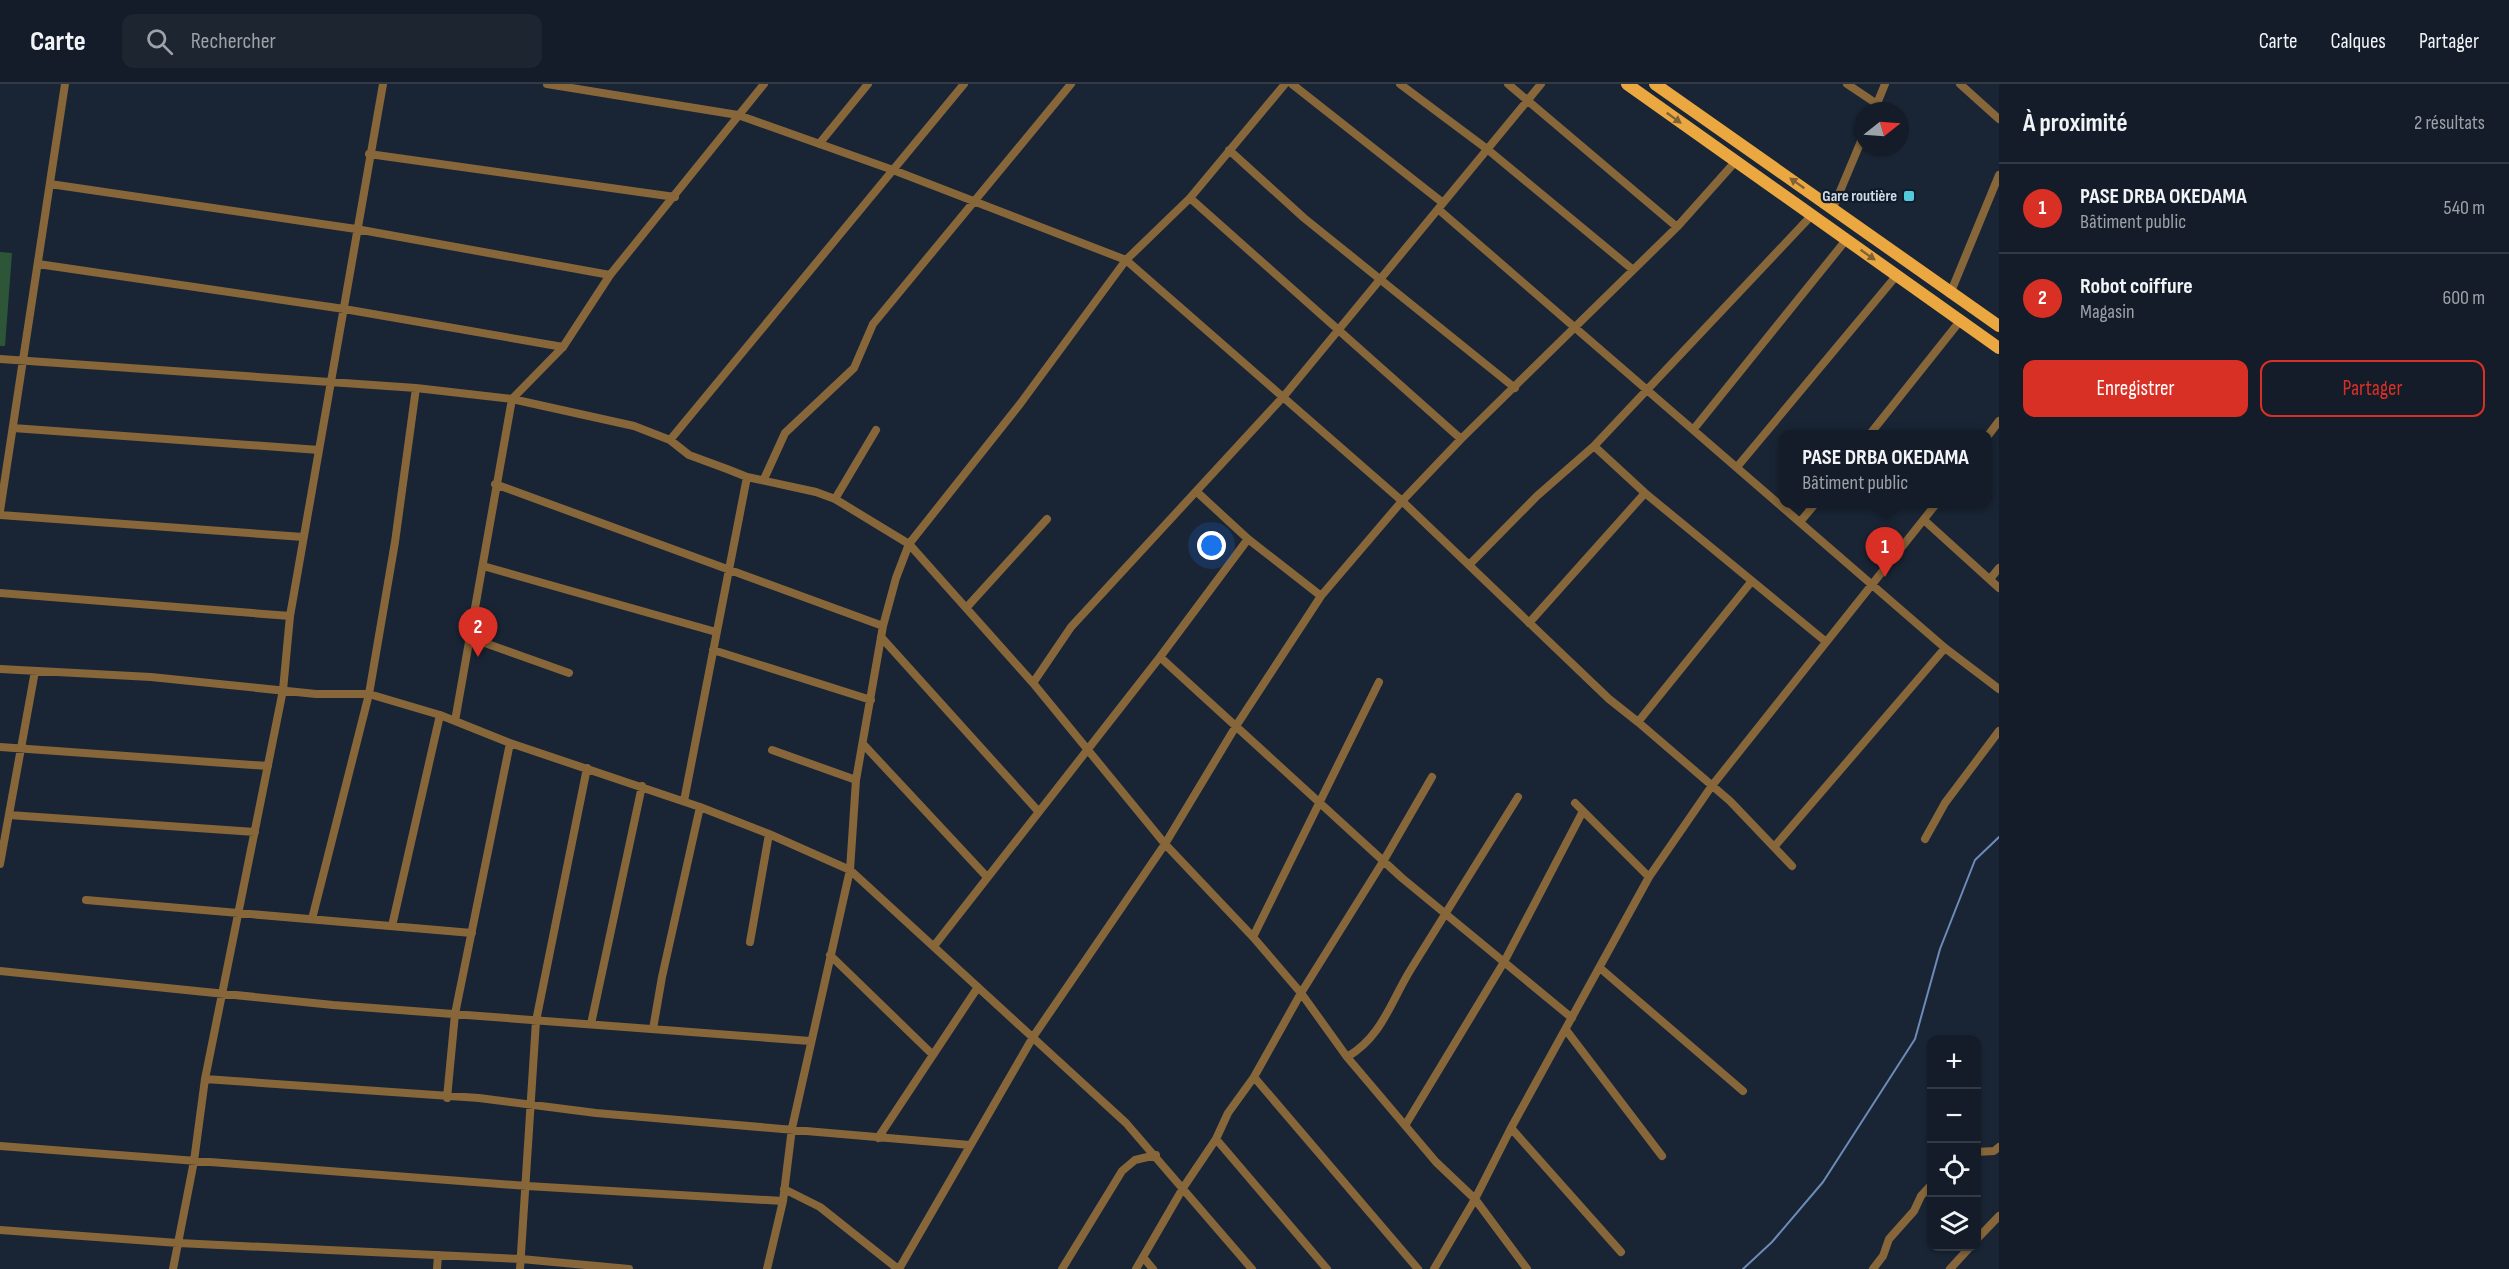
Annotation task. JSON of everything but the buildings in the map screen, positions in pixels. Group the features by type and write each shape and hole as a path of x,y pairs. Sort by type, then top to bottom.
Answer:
{"main road":[{"path":"1627,84 1999,348"},
{"path":"1655,84 1833,208 1950,294 1999,326"}],"street":[{"path":"65,84 0,513 303,537"},
{"path":"173,1269 194,1161 205,1079 283,690 290,616 303,537 383,84"},
{"path":"547,84 738,115 893,170 1126,260 1402,501 1529,623 1711,787 1730,801 1792,866"},
{"path":"455,721 471,638 495,484 512,399 563,347 610,275 764,84"},
{"path":"819,144 868,84"},
{"path":"670,440 964,84"},
{"path":"764,479 785,433 854,368 873,324 972,201 1071,84"},
{"path":"767,1269 783,1201 792,1128 810,1041 850,870 856,780 884,626 896,578 909,544 1020,404 1126,260 1190,198 1285,84"},
{"path":"1292,84 1440,206 1779,504"},
{"path":"1400,84 1487,149 1632,269"},
{"path":"1508,84 1677,227"},
{"path":"1033,683 1071,627 1284,396 1540,84"},
{"path":"1847,84 1868,102"},
{"path":"1878,102 1885,84"},
{"path":"1960,84 1999,119"},
{"path":"1229,150 1304,218 1515,388"},
{"path":"369,154 675,196"},
{"path":"1833,208 1855,155"},
{"path":"784,1189 820,1208 898,1269 1033,1037 1165,844 1236,726 1321,596 1402,501 1461,439 1677,227 1735,162"},
{"path":"1950,294 1999,175"},
{"path":"50,184 356,229 610,275"},
{"path":"1190,198 1461,439"},
{"path":"1470,564 1537,496 1594,446 1812,216"},
{"path":"1693,430 1846,240"},
{"path":"38,264 344,309 563,347"},
{"path":"1737,468 1897,275"},
{"path":"1874,430 1960,321"},
{"path":"0,359 416,388 512,399 634,426 670,440 689,455 747,477 764,479 835,499 909,544 967,607 1033,683 1165,844 1253,937 1301,993 1347,1057 1436,1162 1476,1199 1527,1269"},
{"path":"312,919 369,694 395,542 416,388"},
{"path":"12,428 319,450"},
{"path":"835,499 876,430"},
{"path":"1594,446 1645,493 1751,582 1826,641"},
{"path":"684,801 747,477"},
{"path":"495,484 884,626"},
{"path":"1197,492 1248,539 1321,596"},
{"path":"1529,623 1645,493"},
{"path":"1784,508 1945,648 1999,689"},
{"path":"1800,522 1812,508"},
{"path":"1434,1269 1476,1199 1511,1128 1649,877 1711,787 1933,508"},
{"path":"967,607 1047,519"},
{"path":"1924,520 1999,588"},
{"path":"934,946 1160,657 1248,539"},
{"path":"483,566 716,632"},
{"path":"1990,579 1999,568"},
{"path":"1638,722 1751,582"},
{"path":"0,593 290,616"},
{"path":"882,637 1038,811"},
{"path":"471,638 569,673"},
{"path":"1774,847 1945,648"},
{"path":"713,650 870,700"},
{"path":"1160,657 1384,860 1572,1018"},
{"path":"0,669 151,677 316,694 369,694 440,715 510,743 684,801 769,834 850,870 1126,1123 1156,1155 1252,1269"},
{"path":"0,864 35,671"},
{"path":"1253,937 1379,682"},
{"path":"392,926 440,715"},
{"path":"1925,839 1945,803 1999,731"},
{"path":"447,1098 455,1014 510,743"},
{"path":"863,744 987,877"},
{"path":"0,747 268,766"},
{"path":"772,750 856,780"},
{"path":"520,1269 536,1021 587,768"},
{"path":"1136,1269 1183,1188 1216,1139 1228,1113 1254,1077 1301,993 1384,860 1432,777"},
{"path":"591,1024 642,786"},
{"path":"1347,1057 1367,1043 1383,1021 1409,972 1518,796"},
{"path":"1575,803 1649,877"},
{"path":"653,1029 662,977 700,807"},
{"path":"1406,1124 1504,962 1583,811"},
{"path":"9,815 255,832"},
{"path":"750,942 769,834"},
{"path":"86,900 472,933"},
{"path":"830,956 933,1055"},
{"path":"1600,968 1743,1091"},
{"path":"0,971 333,1005 810,1041"},
{"path":"878,1138 978,987"},
{"path":"1566,1030 1662,1156"},
{"path":"1254,1077 1418,1269"},
{"path":"205,1079 447,1098 501,1100 529,1106 970,1145"},
{"path":"1511,1128 1621,1252"},
{"path":"1216,1139 1327,1269"},
{"path":"0,1146 527,1186 783,1201"},
{"path":"1981,1152 1994,1151 1999,1147"},
{"path":"1062,1269 1122,1171 1135,1160 1156,1155"},
{"path":"1873,1269 1883,1256 1889,1239 1914,1211 1927,1189"},
{"path":"1981,1236 1999,1216"},
{"path":"0,1230 178,1243 521,1259 629,1269"},
{"path":"1950,1269 1966,1251"},
{"path":"437,1269 438,1255"},
{"path":"1143,1257 1153,1269"}],"green space":[{"path":"0,252 12,253 5,346 0,346"}],"waterway":[{"path":"1743,1269 1772,1242 1823,1182 1915,1039 1940,949 1975,860 1999,837"}],"place":[{"name":"Gare routière","path":"1909,196"},
{"name":"PASE DRBA OKEDAMA","path":"1885,577"},
{"name":"Robot coiffure","path":"478,657"}]}
